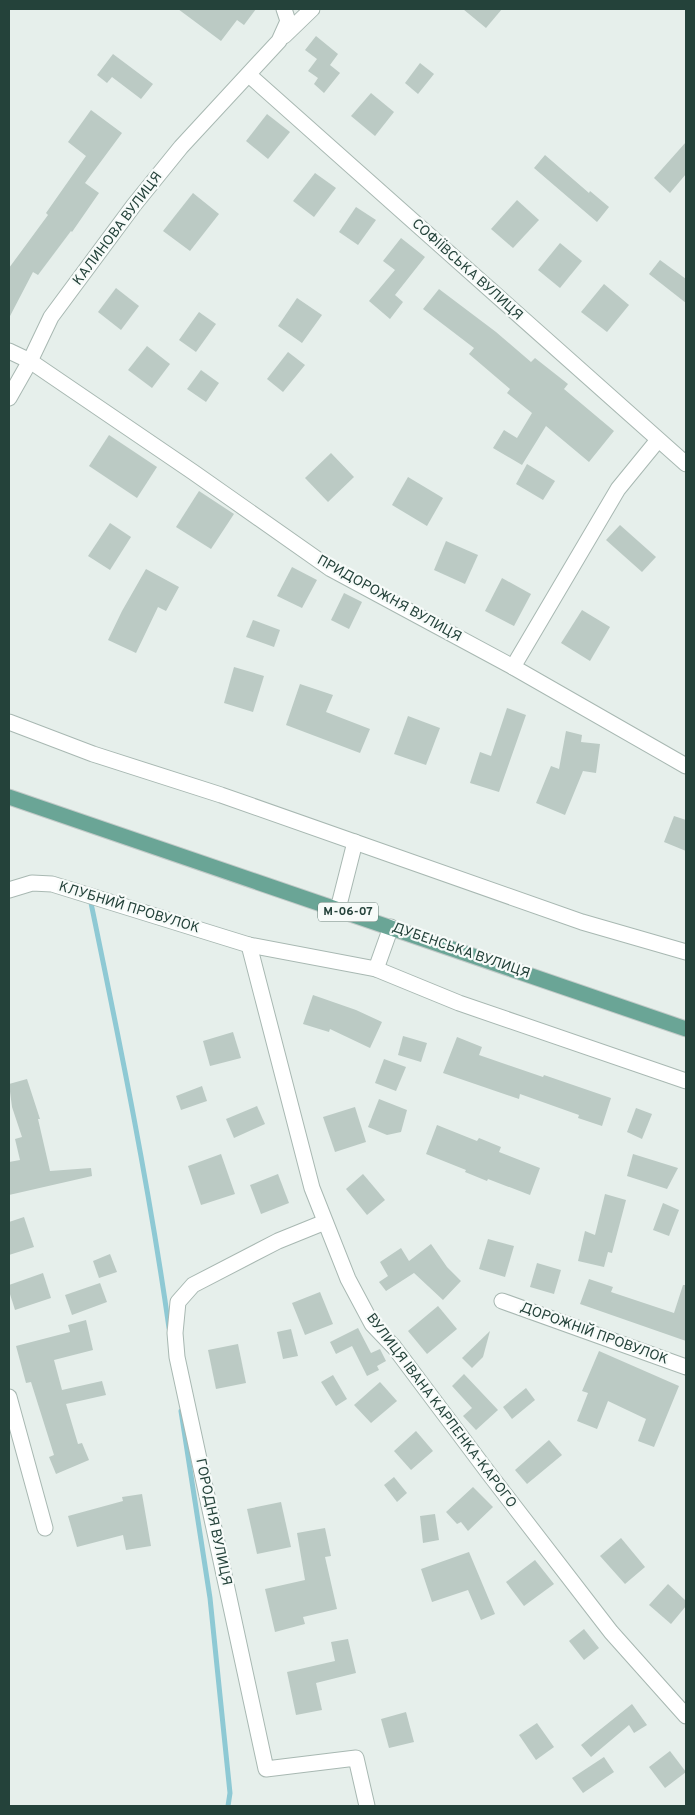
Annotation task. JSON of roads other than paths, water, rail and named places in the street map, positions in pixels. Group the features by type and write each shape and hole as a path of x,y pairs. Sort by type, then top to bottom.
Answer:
{"main road":[{"name":"ДУБЕНСЬКА ВУЛИЦЯ","path":"9,797 686,1030"}],"street":[{"path":"279,41 288,21 284,9"},
{"name":"КАЛИНОВА ВУЛИЦЯ","path":"9,398 52,317 134,205 181,148 279,41 312,9"},
{"name":"СОФІЇВСЬКА ВУЛИЦЯ","path":"249,75 686,464"},
{"name":"ПРИДОРОЖНЯ ВУЛИЦЯ","path":"9,351 30,361 331,569 513,667 686,766"},
{"path":"513,667 618,489 658,440"},
{"path":"9,722 93,754 221,795 582,922 686,952"},
{"path":"338,909 356,842"},
{"name":"КЛУБНИЙ ПРОВУЛОК","path":"9,890 32,883 52,884 249,945 376,969 459,1003 686,1081"},
{"path":"376,969 391,927"},
{"name":"ВУЛИЦЯ ІВАНА КАРПЕНКА-КАРОГО","path":"249,945 312,1188 348,1279 372,1324 394,1347 611,1632 686,1716"},
{"name":"ГОРОДНЯ ВУЛИЦЯ","path":"325,1222 278,1241 193,1285 178,1302 175,1333 177,1357 266,1769 356,1758 367,1806"},
{"name":"ДОРОЖНІЙ ПРОВУЛОК","path":"502,1301 686,1367"},
{"path":"9,1397 45,1528"}],"waterway":[{"path":"91,903 143,1168 169,1328"},
{"path":"181,1411 210,1598 230,1793 228,1806"}]}
